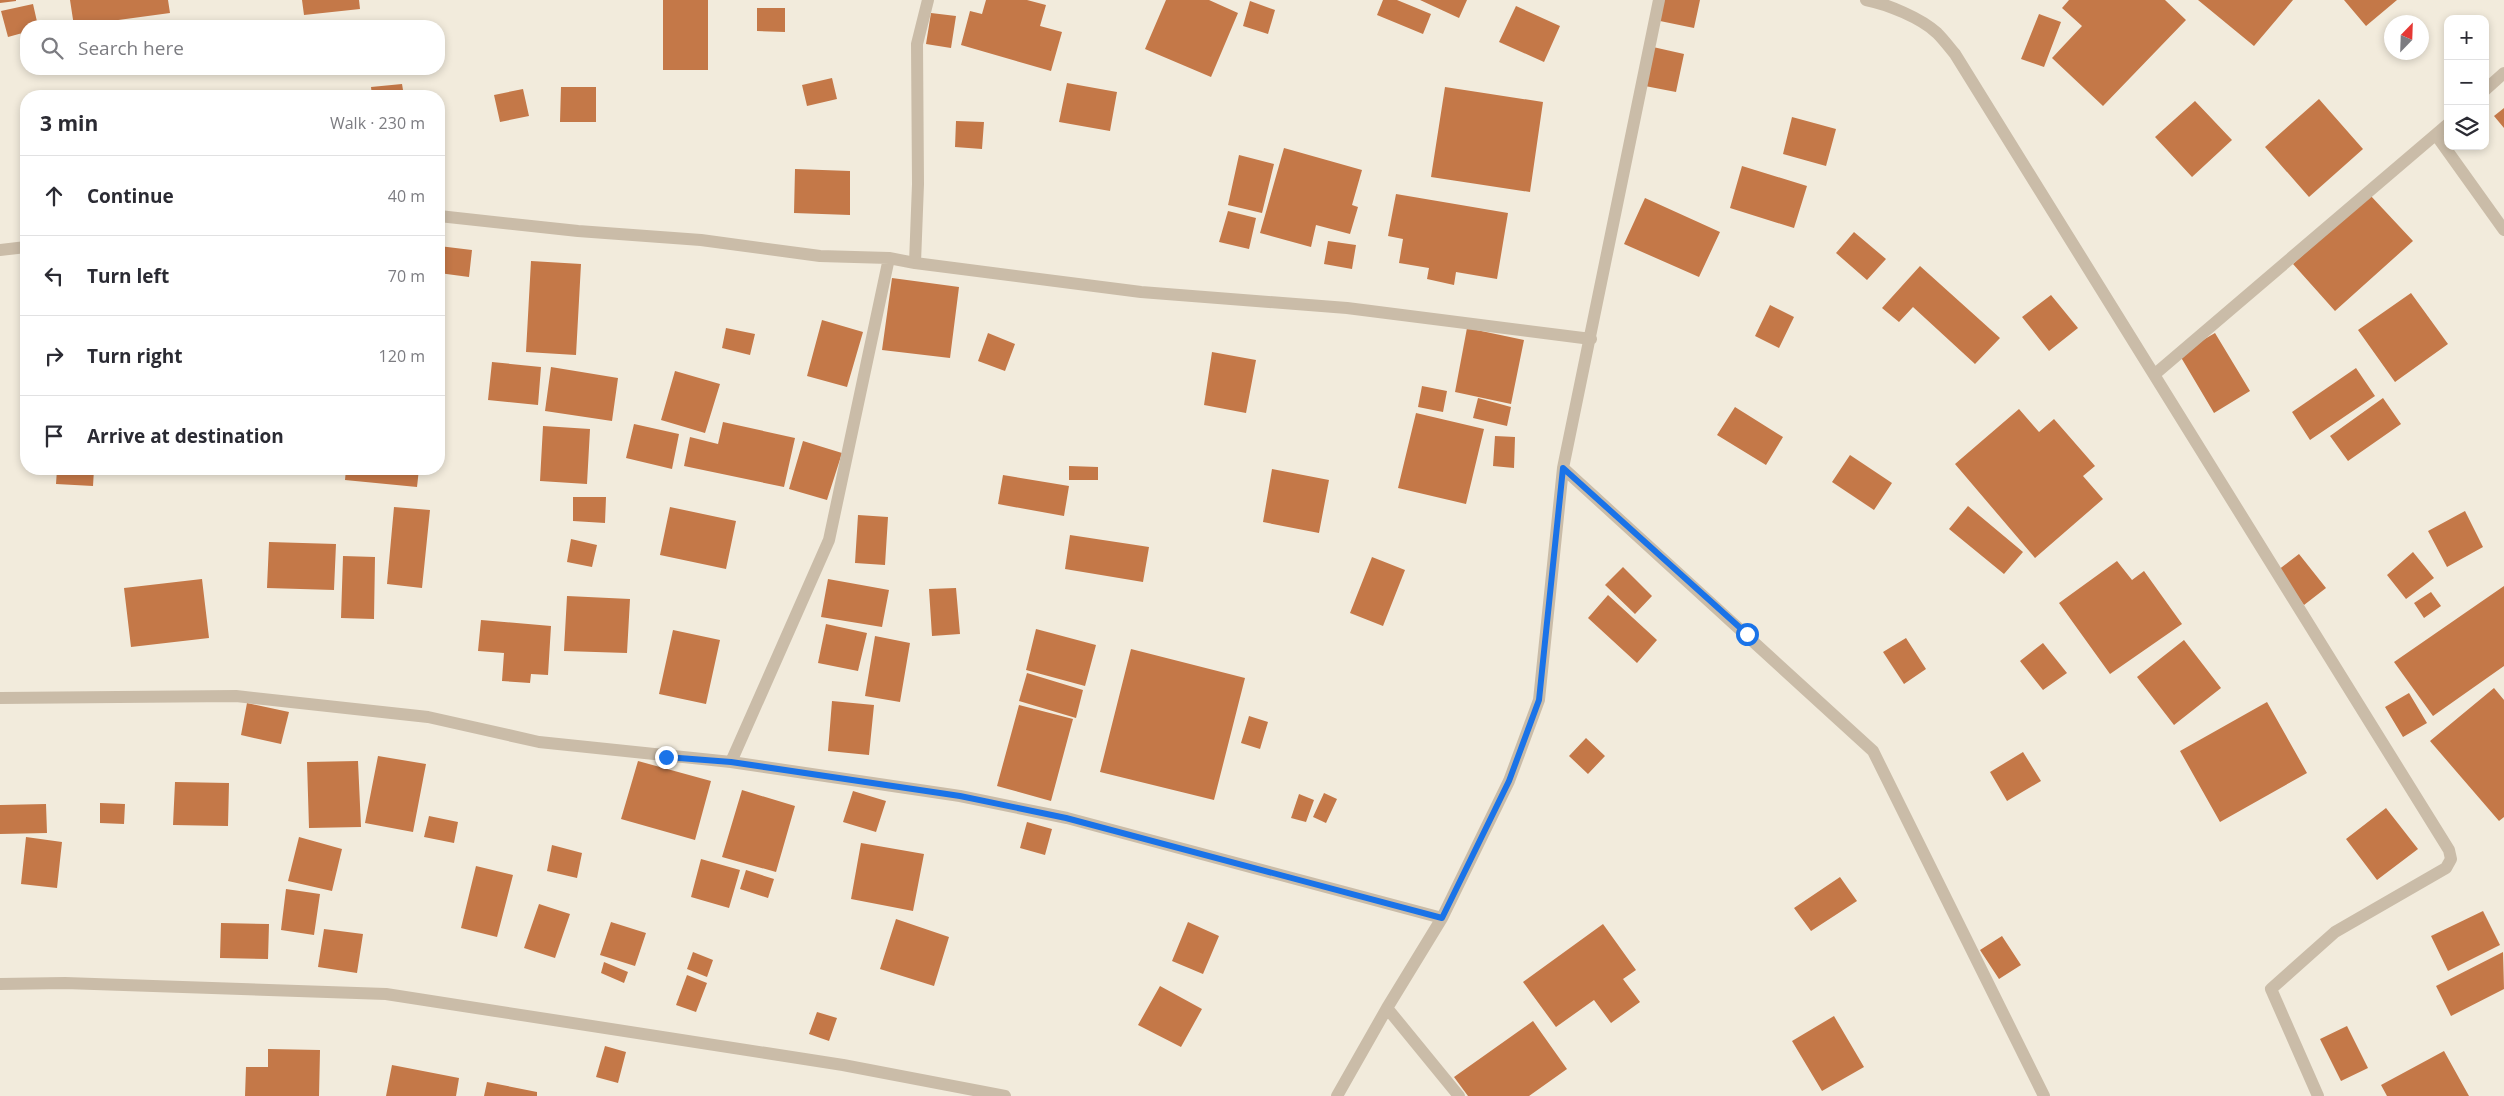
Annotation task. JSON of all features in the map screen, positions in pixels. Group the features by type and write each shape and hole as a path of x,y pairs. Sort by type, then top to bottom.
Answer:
{"street":[{"path":"915,263 918,184 917,44 928,0"},
{"path":"1337,1096 1387,1008 1442,918 1509,781 1539,700 1563,468 1591,340 1659,0"},
{"path":"1866,0 1880,3 1909,16 1936,32 1955,54 2449,850 2451,859 2446,868 2335,932 2271,989 2318,1096"},
{"path":"2489,86 2504,73"},
{"path":"2155,374 2444,128"},
{"path":"2436,135 2504,230"},
{"path":"445,217 578,231 701,240 820,256 889,258 1141,292 1347,308 1591,340"},
{"path":"0,250 20,248"},
{"path":"731,762 829,540 889,258"},
{"path":"1563,468 1873,752 2044,1096"},
{"path":"0,698 236,696 428,717 539,742 731,762 960,796 1066,818 1442,918"},
{"path":"0,984 65,983 386,994 843,1065 1005,1096"},
{"path":"1387,1008 1459,1096"}],"building":[{"path":"0,0 16,0 16,1 0,3"},
{"path":"70,0 168,0 170,13 118,20 73,20"},
{"path":"302,0 359,0 360,9 304,15"},
{"path":"663,0 708,0 708,70 663,70"},
{"path":"986,0 1027,0 1046,5 1040,26 1062,32 1051,71 961,45 970,11 982,14"},
{"path":"1166,0 1209,0 1238,13 1211,77 1145,49"},
{"path":"1383,0 1397,0 1431,14 1423,34 1377,15"},
{"path":"1420,0 1467,0 1459,18"},
{"path":"1664,0 1700,0 1694,28 1660,21"},
{"path":"2069,0 2165,0 2186,20 2103,106 2052,58 2082,26 2062,8"},
{"path":"2198,0 2293,0 2254,46"},
{"path":"2344,0 2397,0 2366,26"},
{"path":"1250,1 1275,10 1268,34 1243,26"},
{"path":"33,4 37,20 20,20 20,34 8,37 1,11"},
{"path":"1516,6 1560,26 1544,62 1499,42"},
{"path":"757,8 785,8 785,32 757,31"},
{"path":"931,13 956,16 951,48 926,44"},
{"path":"2039,14 2061,22 2044,67 2021,59"},
{"path":"1653,47 1684,54 1676,92 1645,86"},
{"path":"832,78 837,99 807,106 802,85"},
{"path":"1067,83 1117,92 1110,131 1059,122"},
{"path":"402,84 403,90 371,90 371,87"},
{"path":"561,87 596,87 596,122 560,122"},
{"path":"1445,87 1543,102 1530,192 1431,177"},
{"path":"523,89 529,116 500,122 494,95"},
{"path":"2319,99 2363,149 2309,197 2265,147"},
{"path":"2195,101 2232,140 2192,177 2155,137"},
{"path":"2504,108 2504,128 2494,116"},
{"path":"1792,117 1836,129 1826,166 1783,154"},
{"path":"956,121 984,122 982,149 955,147"},
{"path":"1284,148 1362,170 1352,205 1358,207 1350,234 1316,225 1311,247 1260,233"},
{"path":"1239,155 1274,164 1262,213 1228,205"},
{"path":"1742,166 1807,186 1794,228 1730,208"},
{"path":"795,169 850,171 850,215 794,213"},
{"path":"1396,194 1508,213 1497,279 1456,272 1454,285 1427,279 1429,268 1399,263 1403,239 1388,236"},
{"path":"2370,195 2413,241 2335,311 2293,264"},
{"path":"1645,198 1720,232 1699,277 1624,244"},
{"path":"1228,211 1256,218 1249,249 1219,242"},
{"path":"1854,232 1886,259 1867,280 1836,253"},
{"path":"1328,241 1356,245 1352,269 1324,264"},
{"path":"445,247 472,250 469,277 445,274"},
{"path":"531,261 581,264 576,355 526,352"},
{"path":"1920,266 2000,338 1975,364 1913,307 1899,322 1882,308"},
{"path":"892,278 959,287 950,358 882,350"},
{"path":"2411,293 2448,344 2395,382 2358,330"},
{"path":"2051,295 2078,328 2049,351 2022,317"},
{"path":"1770,305 1794,317 1779,348 1755,336"},
{"path":"822,320 863,332 847,387 807,376"},
{"path":"726,328 755,334 750,355 722,348"},
{"path":"1467,328 1524,340 1511,404 1455,392"},
{"path":"988,333 1015,344 1005,371 978,361"},
{"path":"2215,333 2250,391 2214,413 2179,354"},
{"path":"1212,352 1256,360 1246,413 1204,405"},
{"path":"492,362 541,367 538,405 488,400"},
{"path":"551,367 618,378 612,421 545,411"},
{"path":"2356,368 2375,396 2310,440 2292,412"},
{"path":"675,371 720,384 705,433 661,420"},
{"path":"1422,386 1447,391 1443,412 1418,407"},
{"path":"1478,398 1511,407 1507,426 1473,418"},
{"path":"2383,398 2401,424 2348,461 2330,436"},
{"path":"1735,407 1783,437 1766,465 1717,435"},
{"path":"2019,409 2039,432 2054,419 2095,466 2083,476 2103,499 2035,558 1955,464"},
{"path":"1416,413 1484,429 1466,504 1398,488"},
{"path":"723,422 795,438 784,487 684,466 690,437 718,444"},
{"path":"634,424 679,434 672,469 626,458"},
{"path":"543,426 590,429 587,484 540,481"},
{"path":"1495,436 1515,437 1514,468 1493,466"},
{"path":"803,441 842,453 827,500 789,489"},
{"path":"1850,455 1892,483 1874,510 1832,482"},
{"path":"1069,466 1098,467 1098,480 1069,480"},
{"path":"1272,469 1329,480 1319,533 1263,522"},
{"path":"57,475 94,475 93,486 56,484"},
{"path":"345,475 418,475 417,487 345,480"},
{"path":"1003,475 1069,486 1064,516 998,504"},
{"path":"573,497 606,497 605,523 573,521"},
{"path":"1968,506 2023,552 2004,574 1949,529"},
{"path":"394,507 430,510 422,588 387,584"},
{"path":"670,507 736,521 726,569 660,555"},
{"path":"2465,511 2483,547 2447,567 2428,531"},
{"path":"858,515 888,517 885,565 855,563"},
{"path":"1070,535 1149,547 1143,582 1065,569"},
{"path":"571,539 597,545 592,567 567,562"},
{"path":"269,542 336,544 334,590 267,588"},
{"path":"2413,552 2434,578 2406,599 2387,575"},
{"path":"2299,554 2326,588 2304,605 2278,570"},
{"path":"343,556 375,557 374,619 341,618"},
{"path":"1372,557 1405,570 1383,626 1350,613"},
{"path":"2117,561 2132,580 2144,571 2182,624 2110,674 2059,603"},
{"path":"1623,567 1652,596 1635,614 1605,585"},
{"path":"202,579 209,638 131,647 124,588"},
{"path":"828,579 889,590 882,627 821,617"},
{"path":"2504,586 2504,666 2433,716 2394,662"},
{"path":"956,588 960,634 932,636 929,589"},
{"path":"2431,592 2441,606 2424,618 2414,603"},
{"path":"1608,595 1657,640 1637,663 1588,618"},
{"path":"567,596 630,599 627,653 564,651"},
{"path":"481,620 551,626 548,675 531,674 530,683 502,681 504,653 478,651"},
{"path":"826,624 867,633 858,671 818,663"},
{"path":"1036,629 1096,645 1085,686 1026,670"},
{"path":"673,630 720,640 706,704 659,694"},
{"path":"875,636 910,643 900,702 865,696"},
{"path":"1906,638 1926,669 1904,684 1883,652"},
{"path":"2184,640 2221,688 2174,725 2137,677"},
{"path":"2043,643 2067,673 2043,690 2020,661"},
{"path":"1131,649 1245,678 1214,800 1100,772"},
{"path":"1027,673 1083,690 1076,718 1019,701"},
{"path":"2494,688 2504,700 2504,817 2499,821 2430,741"},
{"path":"2409,693 2427,723 2403,737 2385,707"},
{"path":"832,701 874,705 869,755 828,751"},
{"path":"2267,702 2307,773 2220,822 2180,751"},
{"path":"247,703 289,712 281,744 241,735"},
{"path":"1019,705 1073,719 1051,801 997,786"},
{"path":"1249,716 1268,722 1260,749 1241,743"},
{"path":"1586,738 1605,756 1588,774 1569,756"},
{"path":"2023,752 2041,781 2007,801 1990,772"},
{"path":"378,756 426,764 413,832 365,823"},
{"path":"358,761 361,827 309,828 307,762"},
{"path":"638,761 711,781 695,840 621,819"},
{"path":"175,782 229,783 228,826 173,825"},
{"path":"742,790 795,806 776,872 722,857"},
{"path":"853,791 886,801 876,832 843,822"},
{"path":"1324,793 1337,799 1326,823 1313,817"},
{"path":"1299,794 1314,800 1306,822 1291,818"},
{"path":"100,803 125,804 124,824 100,823"},
{"path":"46,804 47,833 0,834 0,805"},
{"path":"2386,808 2418,849 2377,880 2346,839"},
{"path":"429,816 458,822 454,843 424,837"},
{"path":"1027,822 1052,829 1045,855 1020,848"},
{"path":"26,837 62,842 57,888 21,884"},
{"path":"299,837 342,849 332,891 288,881"},
{"path":"861,843 924,854 913,911 851,899"},
{"path":"552,845 582,853 577,878 547,871"},
{"path":"701,859 740,870 729,908 691,897"},
{"path":"476,866 513,875 497,937 461,928"},
{"path":"746,870 774,879 768,898 740,889"},
{"path":"1840,877 1857,901 1811,931 1794,908"},
{"path":"286,889 320,894 314,935 281,930"},
{"path":"539,904 570,914 555,958 524,948"},
{"path":"2483,911 2500,945 2448,971 2431,936"},
{"path":"896,919 949,937 934,986 880,969"},
{"path":"611,922 646,933 635,966 600,955"},
{"path":"1188,922 1219,936 1203,974 1172,961"},
{"path":"221,923 269,924 268,959 220,958"},
{"path":"1603,924 1636,970 1623,979 1640,1002 1611,1023 1594,1000 1556,1027 1523,982"},
{"path":"324,929 363,934 357,973 318,967"},
{"path":"2002,936 2021,965 1999,979 1980,950"},
{"path":"693,952 713,960 707,977 687,969"},
{"path":"2503,952 2504,989 2451,1016 2436,986"},
{"path":"604,962 628,972 624,983 601,973"},
{"path":"687,975 707,983 696,1012 676,1005"},
{"path":"1160,986 1202,1009 1181,1047 1138,1025"},
{"path":"817,1012 837,1018 829,1041 809,1034"},
{"path":"1834,1016 1864,1067 1822,1091 1792,1041"},
{"path":"1533,1021 1567,1069 1529,1096 1468,1096 1454,1077"},
{"path":"2347,1026 2368,1068 2341,1081 2320,1039"},
{"path":"605,1046 626,1052 618,1083 596,1077"},
{"path":"268,1049 320,1050 319,1096 245,1096 246,1067 268,1067"},
{"path":"2444,1051 2469,1096 2387,1096 2381,1085"},
{"path":"392,1065 459,1078 456,1096 386,1096"},
{"path":"487,1082 537,1092 537,1096 484,1096"}],"route":[{"path":"666,757 731,762 960,796 1066,818 1442,918 1509,781 1539,700 1563,468 1747,634"}]}
